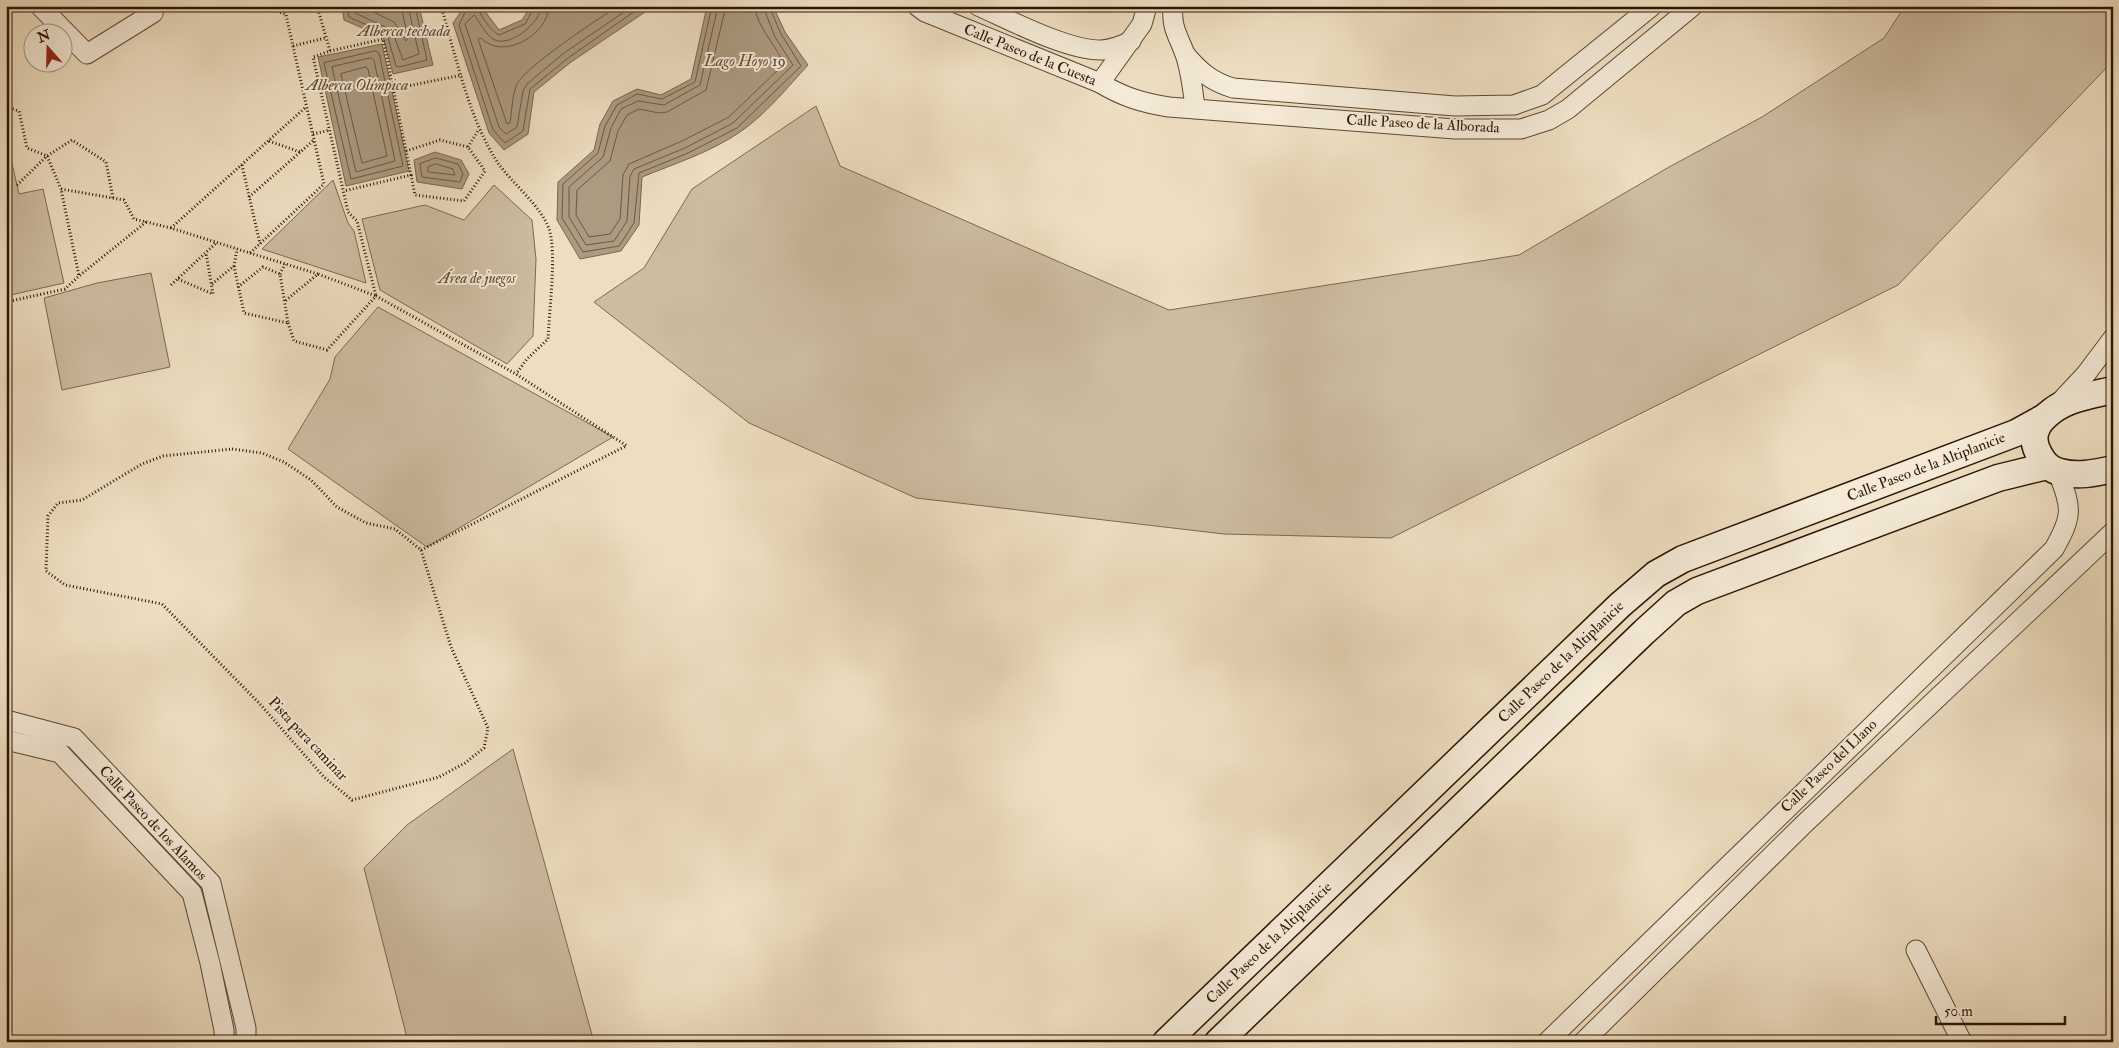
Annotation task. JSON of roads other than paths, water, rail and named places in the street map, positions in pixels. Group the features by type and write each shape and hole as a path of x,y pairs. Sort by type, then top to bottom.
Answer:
{"street":[{"path":"40,6 88,54 152,9"},
{"name":"Calle Paseo de la Cuesta","path":"918,6 925,12 1100,83 1120,95 1143,103"},
{"name":"Calle Paseo de la Cuesta","path":"978,6 1073,46 1100,50 1116,48 1132,41"},
{"path":"1173,6 1173,28 1185,54 1193,87 1195,108"},
{"name":"Calle Paseo de la Alborada","path":"1185,54 1198,70 1216,84 1233,88 1455,106 1514,105 1542,95 1652,6"},
{"name":"Calle Paseo de la Alborada","path":"1143,103 1455,129 1521,129 1549,120 1576,103 1693,6"},
{"path":"1100,83 1111,66 1132,41 1145,15 1173,28"},
{"path":"1560,81 1576,103"},
{"path":"2052,469 2036,450 2033,438 2035,429 2086,374 2113,338"},
{"name":"Calle Paseo de la Altiplanicie","path":"1166,1042 1620,605 1656,574 1683,559 2016,433 2074,400 2113,390"},
{"path":"1218,1042 1644,632 1676,604 1697,592 1998,478 2052,469 2094,474 2113,470"},
{"name":"Calle Paseo del Llano","path":"1547,1042 2054,549 2066,527 2070,511 2069,501 2052,469"},
{"name":"Calle Paseo del Llano","path":"1583,1042 1803,825 2113,532"},
{"path":"1620,605 1644,632"},
{"name":"Calle Paseo de los Alamos","path":"6,720 74,738 211,883 246,1028 246,1042"},
{"name":"Calle Paseo de los Alamos","path":"6,740 60,753 192,893 220,1007 224,1042"},
{"path":"101,797 116,783"},
{"path":"1787,807 1803,825"},
{"path":"1316,898 1340,924"},
{"path":"1916,950 1962,1042"},
{"path":"220,1007 240,1002"}],"water":[{"name":"Alberca techada","path":"342,6 419,6 433,65 393,74 383,37 344,20"},
{"path":"465,6 481,6 499,30 522,20 531,6 648,6 645,12 571,62 534,92 528,134 504,150 489,133 453,23"},
{"name":"Lago Hoyo 19","path":"707,6 773,6 785,32 808,65 767,110 740,132 705,152 642,177 639,225 621,251 580,259 557,220 558,182 594,150 600,124 613,101 637,89 661,95 691,79"},
{"name":"Alberca Olímpica","path":"382,44 409,171 346,186 318,57"},
{"path":"435,152 461,160 469,174 462,189 417,182 414,160"}],"park label":[{"name":"Área de juegos","path":"477,278"}]}
